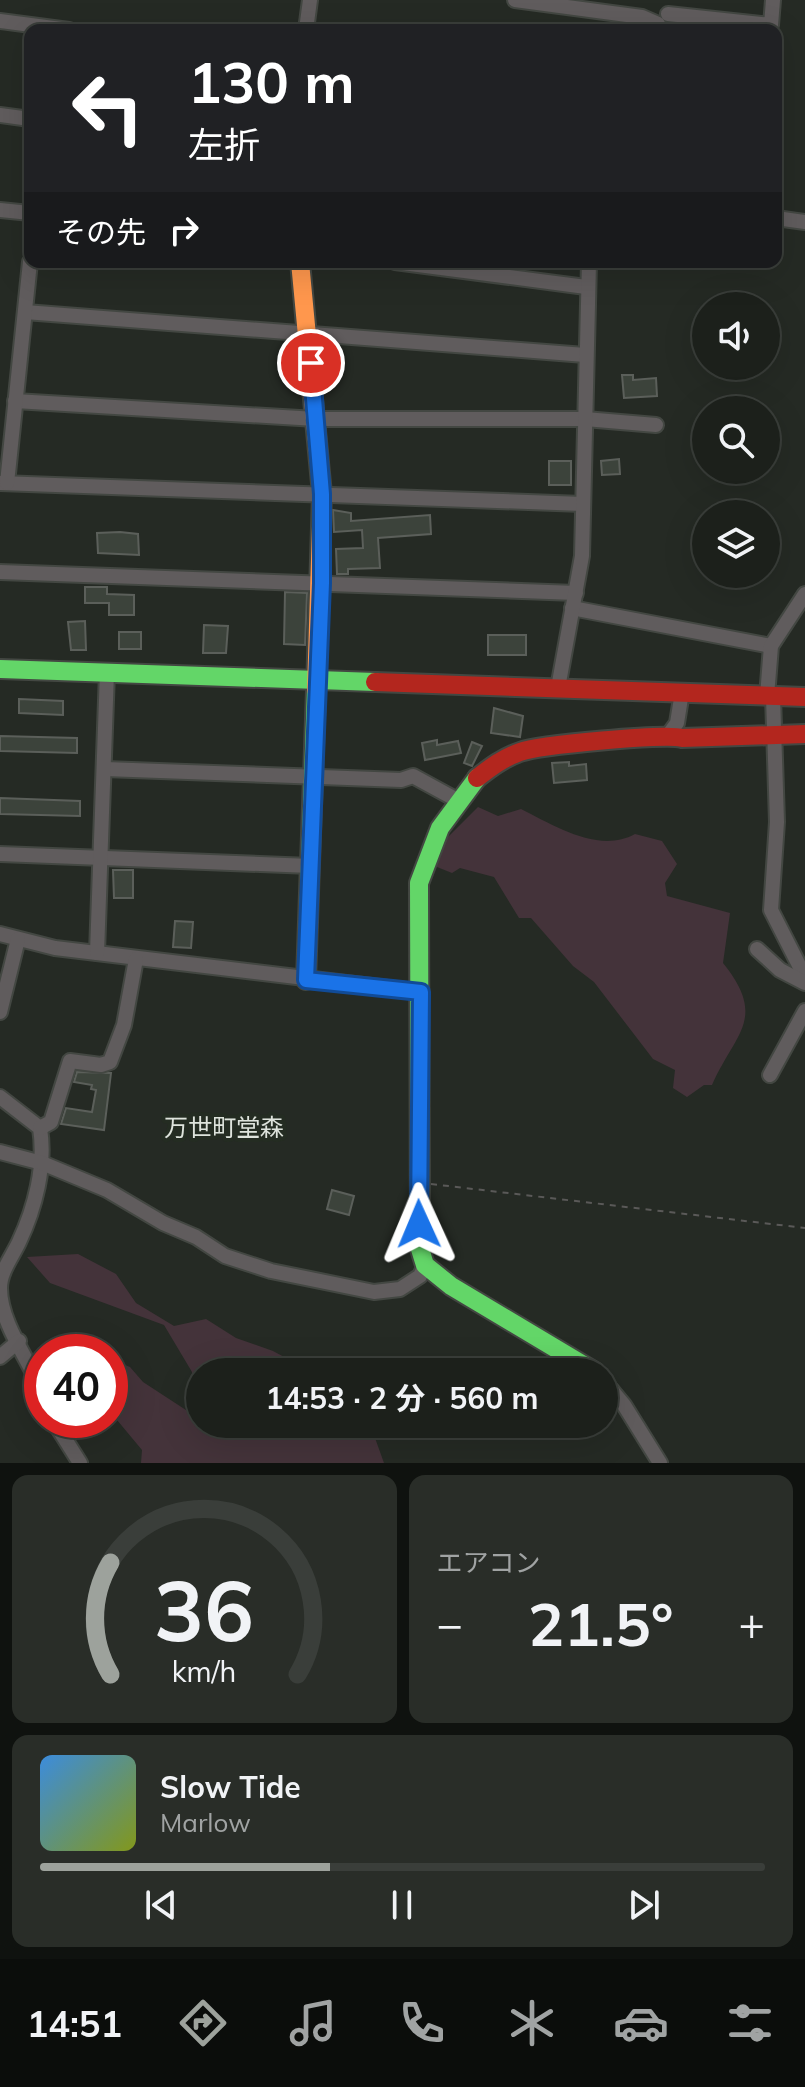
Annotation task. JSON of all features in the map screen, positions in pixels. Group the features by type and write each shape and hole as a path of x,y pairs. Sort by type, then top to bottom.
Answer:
{"street":[{"path":"307,24 310,0"},
{"path":"515,0 642,17 659,23 715,24"},
{"path":"659,23 682,0"},
{"path":"771,24 773,0"},
{"path":"0,21 24,24"},
{"path":"0,115 24,118"},
{"path":"0,210 24,212"},
{"path":"782,219 805,222"},
{"path":"29,268 3,483 583,504"},
{"path":"301,268 322,494 322,583 306,980"},
{"path":"441,268 586,287"},
{"path":"558,688 582,556 588,268"},
{"path":"25,312 585,355"},
{"path":"15,401 316,419 585,419 656,425"},
{"path":"0,572 576,593"},
{"path":"805,594 771,646 770,696 776,737 777,822 771,910 805,977"},
{"path":"572,608 771,646"},
{"path":"0,669 805,697"},
{"path":"97,953 107,672"},
{"path":"669,734 677,723 682,692"},
{"path":"572,1358 451,1286 425,1265 420,1249 419,883 423,858 457,800 492,763 519,750 669,734 682,738 805,734"},
{"path":"105,769 401,780 413,776 457,800"},
{"path":"0,854 311,866"},
{"path":"0,934 55,948 421,992"},
{"path":"0,1011 18,939"},
{"path":"757,949 780,970 805,983"},
{"path":"40,1128 51,1122 70,1061 101,1065 110,1062 124,1025 136,959"},
{"path":"770,1075 805,1011"},
{"path":"0,1097 40,1128 42,1163 29,1217 0,1285 6,1314 24,1352"},
{"path":"0,1152 42,1163 107,1190 163,1223 196,1237 225,1256 271,1271 374,1292 400,1289 420,1276 425,1265"},
{"path":"0,1357 19,1341"},
{"path":"618,1398 660,1463"},
{"path":"64,1438 80,1463"}],"path":[{"path":"418,1182 805,1228"}],"shaded area":[{"path":"478,807 498,816 521,809 563,830 592,839 607,841 635,834 662,841 677,864 665,883 667,896 730,913 723,963 744,998 745,1012 743,1026 712,1085 704,1085 687,1097 673,1088 675,1070 653,1059 594,982 573,966 531,918 519,918 494,877 460,868 452,873 432,865 443,842"},
{"path":"78,1254 116,1274 136,1303 174,1326 206,1319 236,1338 286,1358 186,1358 186,1362 164,1325 50,1283 27,1257"},
{"path":"128,1366 143,1382 186,1410 186,1438 375,1438 384,1463 141,1463 142,1450 128,1433"}],"building":[{"path":"622,375 633,375 633,380 656,378 657,396 624,398"},
{"path":"619,459 620,474 602,475 601,461"},
{"path":"549,461 571,461 571,485 549,485"},
{"path":"333,510 351,513 351,521 430,515 431,534 378,538 380,568 348,569 348,574 337,574 336,549 363,548 362,530 334,532"},
{"path":"97,533 138,534 139,555 98,553"},
{"path":"85,587 107,587 107,594 134,595 134,615 109,615 109,603 85,603"},
{"path":"285,592 307,593 305,645 284,644"},
{"path":"85,621 86,650 71,650 68,622"},
{"path":"204,625 228,626 226,653 203,653"},
{"path":"119,632 141,632 141,649 119,649"},
{"path":"488,635 526,635 526,655 488,655"},
{"path":"19,699 63,701 63,715 19,713"},
{"path":"494,708 523,716 520,737 491,733"},
{"path":"0,736 77,738 77,753 0,751"},
{"path":"437,740 437,745 458,741 461,753 425,760 422,743"},
{"path":"472,742 482,746 472,766 464,763"},
{"path":"569,762 569,766 586,764 587,780 554,783 552,763"},
{"path":"0,798 80,801 80,816 0,814"},
{"path":"113,870 133,870 133,898 114,898"},
{"path":"175,921 193,922 191,948 173,947"},
{"path":"77,1072 111,1073 104,1130 61,1124 66,1108 92,1112 96,1090 91,1089 92,1085 74,1082"},
{"path":"332,1190 354,1196 349,1215 327,1209"}],"traffic: fast":[{"path":"0,669 375,682"},
{"path":"306,980 316,690"},
{"path":"477,778 440,828 419,883 420,1249 425,1265 451,1286 572,1358"}],"traffic: slow":[{"path":"301,268 322,494 316,690"}],"traffic: jam":[{"path":"375,682 805,697"},
{"path":"477,778 514,754 551,746 653,737 805,734"}],"district":[{"name":"万世町堂森","path":"224,1127"}],"route":[{"path":"311,363 322,494 322,583 306,980 421,992 419,1224"}]}
